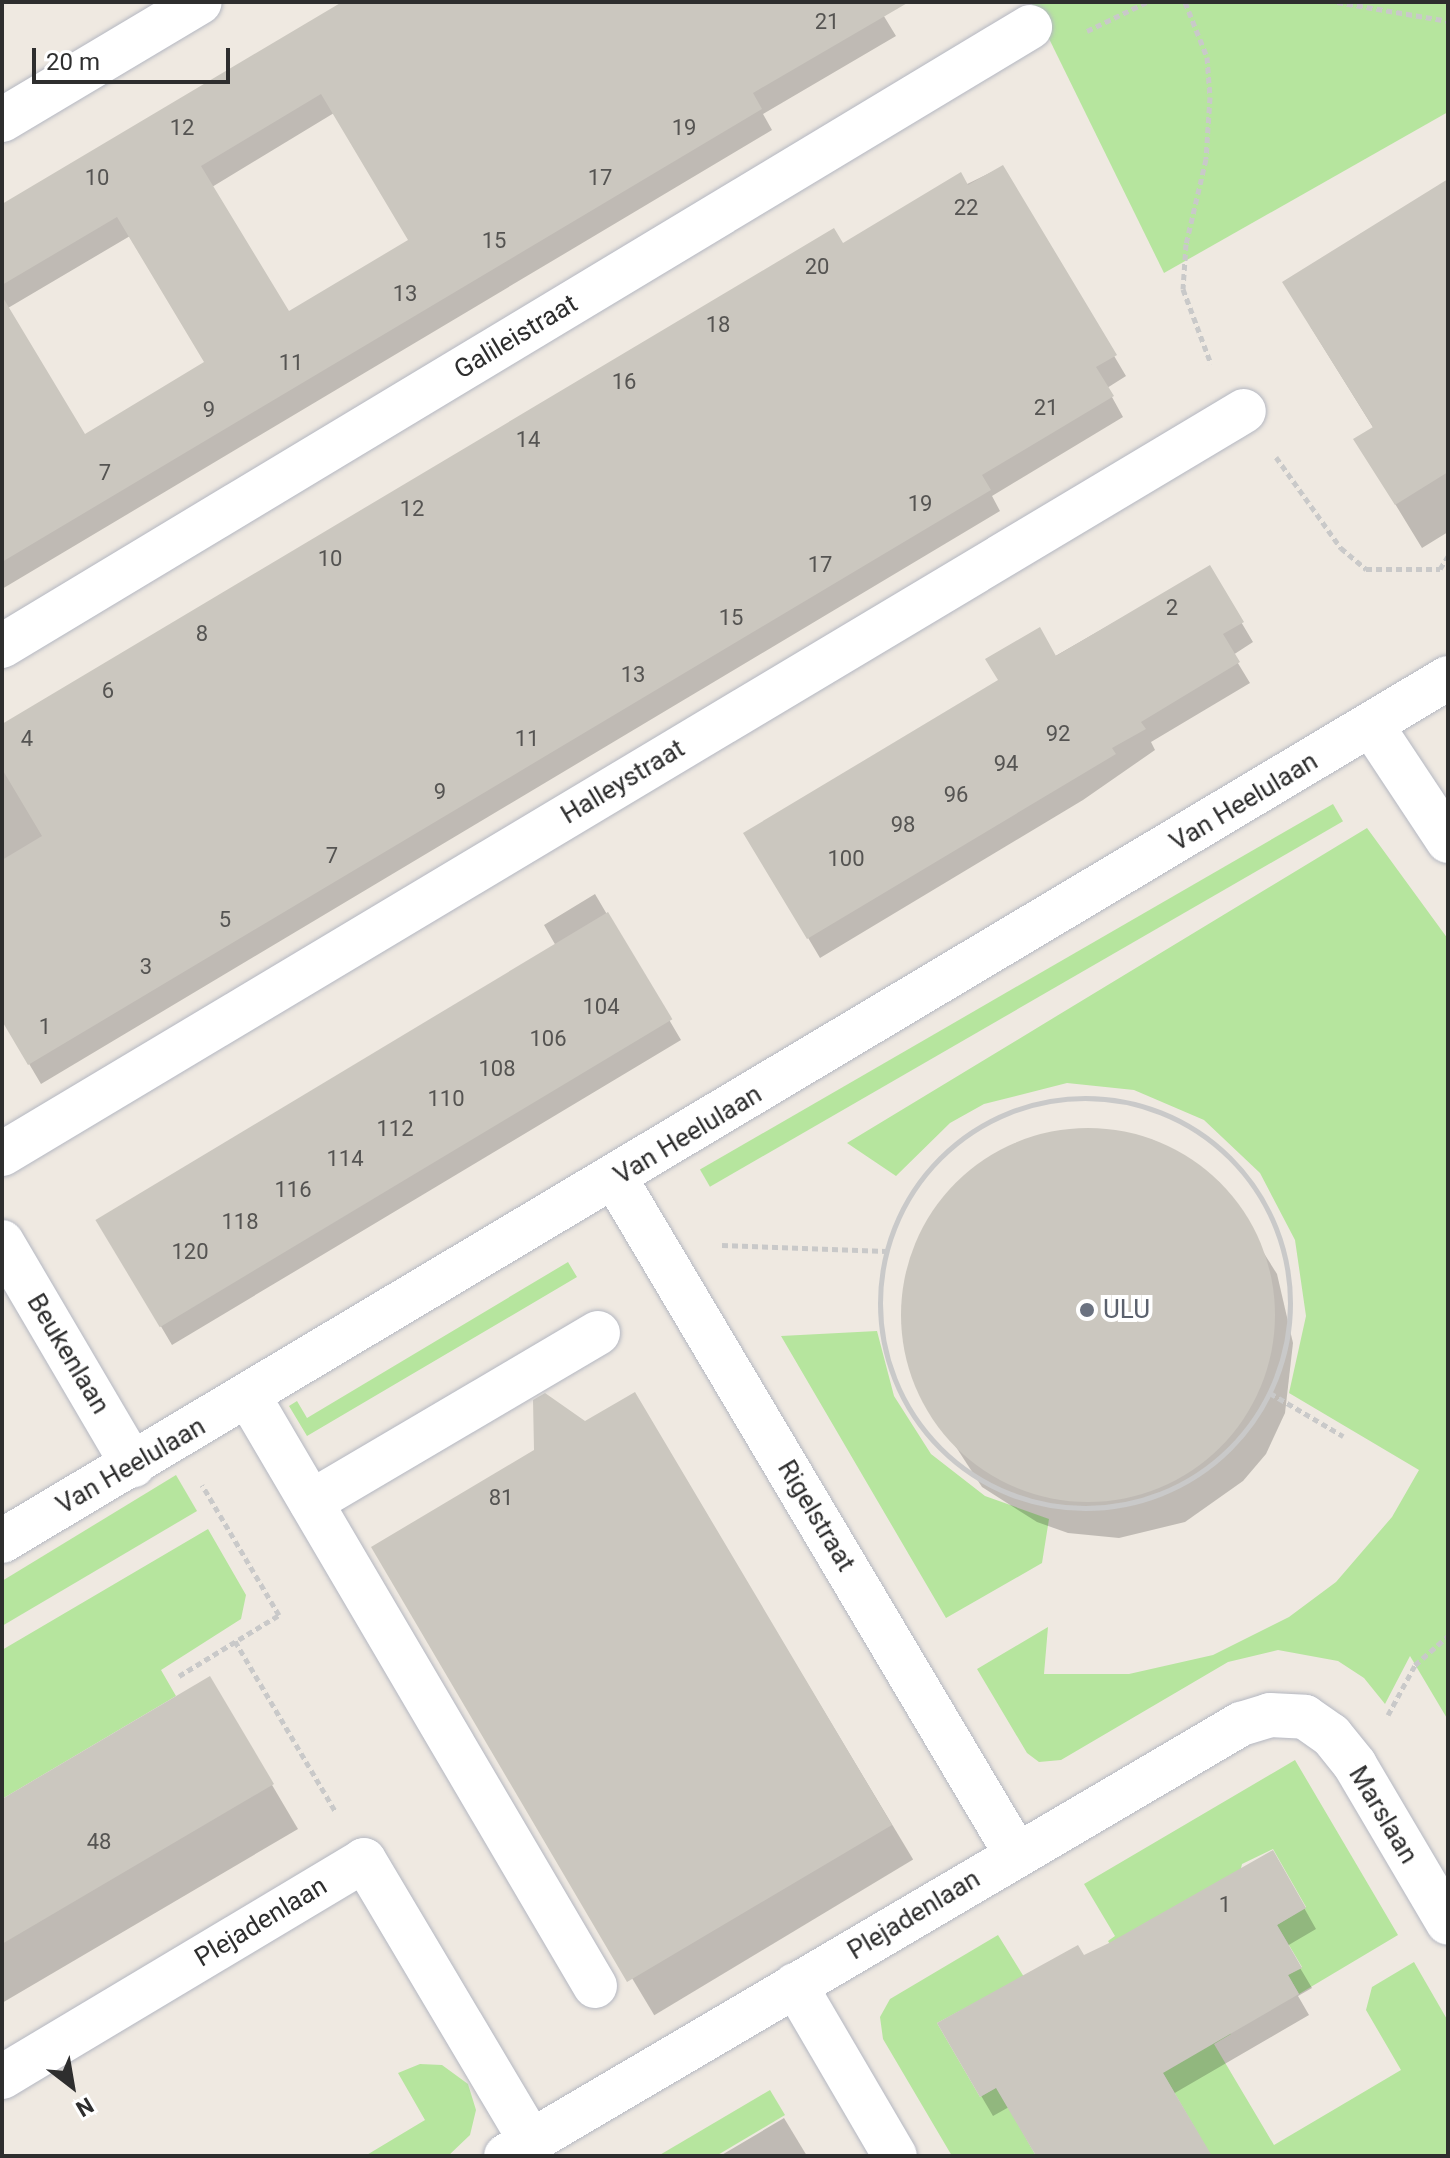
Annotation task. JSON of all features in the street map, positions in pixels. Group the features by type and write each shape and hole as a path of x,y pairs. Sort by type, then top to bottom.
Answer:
{"street":[{"path":"2,120 200,2"},
{"name":"Galileistraat","path":"2,646 1030,27"},
{"name":"Halleystraat","path":"2,1154 1244,411"},
{"name":"Van Heelulaan","path":"2,1541 249,1397 1448,678"},
{"path":"1372,726 1448,841"},
{"name":"Rigelstraat","path":"615,1178 1016,1854"},
{"name":"Beukenlaan","path":"2,1242 133,1465"},
{"path":"311,1502 598,1333"},
{"path":"249,1397 595,1986"},
{"name":"Plejadenlaan","path":"2,2077 364,1860 518,2148 1241,1724 1270,1715 1305,1717"},
{"name":"Marslaan","path":"1305,1717 1331,1735 1344,1752 1448,1923"},
{"path":"795,1985 895,2156"}],"path":[{"path":"1185,2 1207,57 1210,97 1206,159 1186,244 1183,289 1197,337 1244,411 1351,560 1382,572 1440,569 1448,556"},
{"path":"1337,2 1448,21"},
{"path":"1057,1100 1137,1104 1209,1139 1238,1167 1274,1224 1288,1275 1290,1315 1270,1393 1221,1457 1164,1492 1113,1507 1033,1502 961,1467 907,1406 891,1370 881,1331 880,1291 886,1251 921,1179 981,1126 1018,1109 1057,1100"},
{"path":"721,1245 886,1251"},
{"path":"1270,1393 1343,1436"},
{"path":"176,1439 279,1615 179,1676"},
{"path":"1344,1752 1391,1713 1415,1665 1448,1636"},
{"path":"235,1641 364,1860"}],"green space":[{"path":"1031,2 1448,2 1448,112 1164,273"},
{"path":"1333,804 1343,821 710,1187 700,1170"},
{"path":"1367,828 1448,939 1448,1720 1410,1656 1385,1704 1364,1678 1338,1661 1278,1650 1228,1662 1061,1760 1039,1762 1027,1753 977,1669 1048,1627 1044,1674 1129,1674 1213,1655 1289,1617 1336,1582 1392,1517 1419,1470 1289,1393 1306,1316 1295,1240 1260,1173 1204,1120 1134,1090 1067,1083 984,1104 950,1123 896,1176 847,1143"},
{"path":"568,1262 577,1277 307,1436 289,1406 297,1401 307,1418"},
{"path":"877,1331 894,1396 931,1454 985,1496 1049,1519 1042,1563 946,1618 781,1336"},
{"path":"176,1475 197,1511 2,1626 2,1581"},
{"path":"208,1529 246,1595 241,1619 161,1670 176,1696 2,1799 2,1650"},
{"path":"1295,1760 1398,1935 1299,1994 1288,1975 1302,1967 1277,1925 1306,1907 1273,1849 1242,1864 1211,1999 1231,2034 1214,2044 1274,2145 1401,2070 1366,2010 1372,1987 1414,1962 1448,2021 1448,2156 1211,2156 1141,2035 1132,1981 1108,1941 1115,1936 1084,1884"},
{"path":"998,1935 1024,1977 937,2023 980,2097 997,2087 1036,2156 952,2156 883,2039 880,2017 890,1999"},
{"path":"420,2064 442,2065 468,2084 476,2110 470,2135 448,2156 365,2156 425,2120 398,2073"},
{"path":"770,2090 785,2115 716,2156 658,2156"}],"building":[{"path":"342,2 909,2 753,93 762,109 2,562 2,296 85,434 204,362 117,217 2,285 2,204","holes":["321,94 408,240 289,311 201,166"]},
{"path":"1003,165 1117,355 1096,367 1114,396 982,475 991,490 28,1065 2,1021 2,860 42,836 2,769 2,724 834,228 843,243 961,172 968,185"},
{"path":"1448,179 1448,472 1395,505 1353,439 1373,427 1282,282"},
{"path":"1210,565 1244,622 1223,634 1240,662 1141,722 1146,729 1112,748 1116,754 807,939 743,833 998,680 985,659 1040,627 1056,656"},
{"path":"608,912 672,1019 160,1327 95,1220"},
{"name":"ULU","path":"1070,1128 1106,1128 1160,1142 1192,1159 1221,1182 1244,1211 1261,1243 1272,1278 1275,1315 1272,1352 1261,1387 1244,1419 1221,1448 1192,1471 1160,1488 1106,1502 1070,1502 1034,1494 1000,1480 969,1460 943,1434 923,1403 909,1369 901,1333 901,1297 909,1261 923,1227 943,1196 969,1170 1000,1150 1034,1136"},
{"path":"635,1392 892,1825 627,1982 371,1547 534,1450 533,1400 545,1393 585,1421"},
{"path":"210,1676 274,1784 2,1944 2,1799"},
{"path":"1273,1850 1306,1908 1277,1925 1302,1968 1288,1975 1299,1994 1163,2073 1212,2156 1036,2156 996,2088 980,2097 937,2023 1078,1945 1084,1955 1109,1943"}],"place":[{"name":"ULU","path":"1087,1310"}]}
